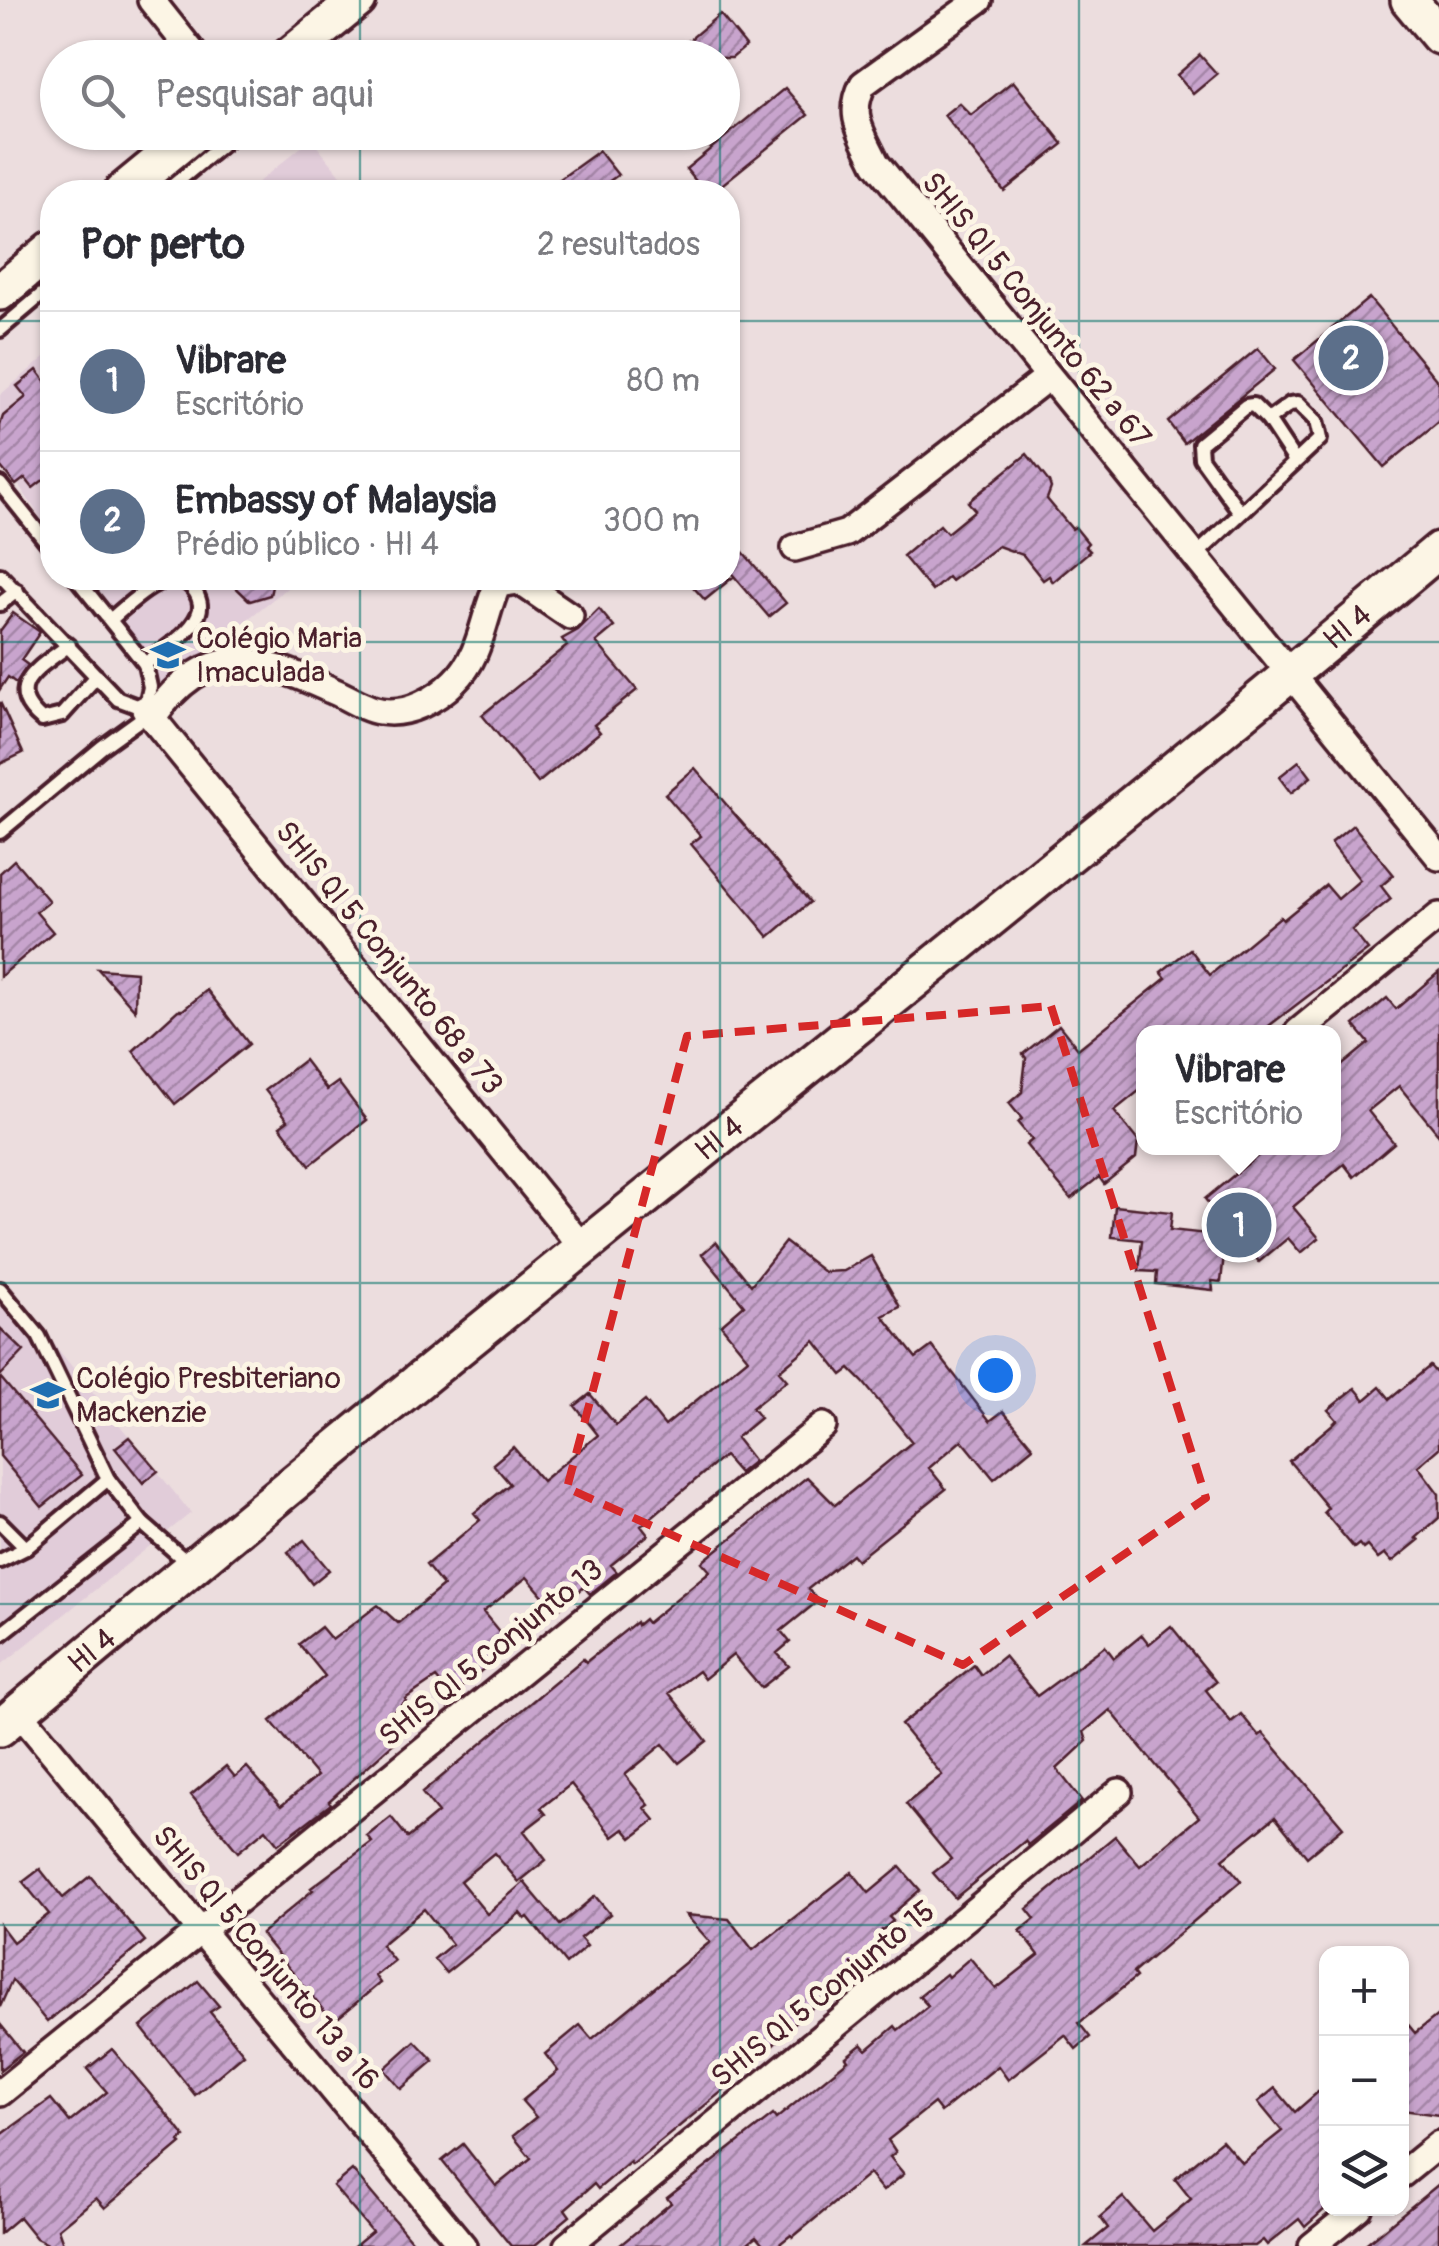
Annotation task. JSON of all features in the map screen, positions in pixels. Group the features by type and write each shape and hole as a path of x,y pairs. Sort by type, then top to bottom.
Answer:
{"street":[{"path":"150,0 182,40"},
{"path":"310,40 358,0"},
{"name":"SHIS QI 5 Conjunto 62 a 67","path":"978,0 863,84 854,102 858,125 876,163 1439,857"},
{"path":"1409,0 1439,36"},
{"path":"137,180 173,150"},
{"path":"0,292 40,259"},
{"path":"795,548 847,533 1048,376"},
{"name":"HI 4","path":"9,1720 582,1247 1290,676 1439,550"},
{"path":"149,714 188,677 210,666 248,660 380,711 404,710 428,702 458,679 478,647 496,590"},
{"path":"533,590 570,616"},
{"name":"SHIS QI 5 Conjunto 68 a 73","path":"149,714 582,1247"},
{"path":"1307,1025 1439,916"},
{"name":"SHIS QI 5 Conjunto 13","path":"0,2093 822,1426"},
{"name":"SHIS QI 5 Conjunto 13 a 16","path":"9,1720 200,1930 463,2246"},
{"name":"SHIS QI 5 Conjunto 15","path":"568,2246 1119,1792"},
{"path":"1409,2168 1439,2144"},
{"path":"1312,2246 1348,2216"}],"lane":[{"path":"179,180 215,150"},
{"path":"0,330 40,296"},
{"path":"1194,557 1320,439 1316,420 1298,403 1290,404 1268,420"},
{"path":"1240,512 1202,458 1200,444 1246,406 1253,405 1295,461"},
{"path":"0,484 40,534"},
{"path":"0,575 118,699 149,714"},
{"path":"86,590 145,664 150,687 149,714"},
{"path":"110,620 147,590"},
{"path":"145,664 196,620 201,610 194,590"},
{"path":"0,604 17,591"},
{"path":"69,645 26,681 28,708 42,720 62,715 97,676"},
{"path":"0,832 102,747 149,714"},
{"path":"0,1289 39,1336 108,1479 142,1523 194,1568"},
{"path":"0,1561 26,1548 108,1479"},
{"path":"0,1522 26,1548"},
{"path":"0,1635 142,1523"}],"highlighted area":[{"path":"1051,1006 1206,1498 963,1665 567,1488 687,1036"}],"shaded area":[{"path":"298,150 320,150 345,180 261,180"},
{"path":"40,361 40,517 0,457 0,395"},
{"name":"Colégio Maria Imaculada","path":"89,590 285,590 159,689"},
{"name":"Colégio Presbiteriano Mackenzie","path":"0,1278 191,1513 0,1666"}],"building":[{"path":"720,14 746,46 740,51 740,40 689,40"},
{"path":"1200,55 1217,74 1193,94 1177,75"},
{"path":"1013,81 1063,144 1004,191 944,115 959,103 971,115"},
{"path":"785,88 808,115 728,180 695,180 686,169 709,150 740,150 740,125"},
{"path":"599,151 618,175 611,180 559,180"},
{"path":"1369,298 1439,383 1439,422 1384,467 1294,360"},
{"path":"1258,348 1275,369 1184,443 1168,422"},
{"path":"37,370 40,374 40,483 33,488 25,478 16,485 0,466 3,416 26,397 17,386"},
{"path":"1027,454 1049,482 1047,499 1072,529 1075,527 1090,551 1053,582 1049,576 1043,580 1023,555 998,546 932,591 903,556 940,525 947,533 975,510 968,502"},
{"path":"740,548 786,603 769,617 740,583"},
{"path":"239,590 271,590 270,595 250,601"},
{"path":"696,590 717,590 705,600"},
{"path":"599,609 614,627 596,642 637,690 594,725 600,732 538,783 482,715 567,646 562,639 578,630"},
{"path":"13,613 40,632 21,660 28,665 16,683 8,677 0,689 0,631"},
{"path":"0,702 23,753 0,764"},
{"path":"1299,761 1311,777 1291,793 1279,777"},
{"path":"695,768 810,902 769,937 691,844 701,836 665,794"},
{"path":"1353,825 1394,875 1381,886 1391,899 1352,930 1368,950 1270,1025 1136,1025 1136,1093 1114,1111 1136,1138 1136,1158 1104,1184 1099,1177 1071,1199 1026,1145 1032,1140 1009,1103 1022,1092 1026,1058 1023,1054 1059,1025 1078,1049 1166,978 1161,972 1190,949 1210,975 1326,885 1338,899 1360,880 1331,843"},
{"path":"14,860 49,901 36,912 53,932 0,977 0,873"},
{"path":"98,969 136,972 135,1010"},
{"path":"1439,972 1439,1135 1399,1086 1368,1111 1394,1143 1354,1177 1344,1164 1293,1207 1319,1238 1301,1253 1288,1238 1259,1262 1228,1220 1227,1226 1205,1199 1258,1155 1341,1155 1341,1066 1369,1043 1354,1025 1387,998 1396,1009"},
{"path":"207,990 249,1044 175,1104 133,1051 178,1010"},
{"path":"304,1060 327,1090 338,1082 367,1120 310,1165 280,1126 288,1120 265,1090"},
{"path":"1115,1206 1172,1212 1170,1230 1226,1236 1221,1282 1212,1281 1213,1290 1156,1284 1157,1272 1139,1271 1142,1240 1112,1237"},
{"path":"716,1242 751,1285 785,1242 824,1272 844,1271 871,1256 900,1307 883,1316 916,1358 932,1346 990,1421 1003,1411 1033,1447 994,1479 962,1440 929,1468 946,1489 857,1560 852,1554 808,1589 818,1601 781,1631 790,1642 777,1653 789,1666 761,1688 733,1655 704,1679 698,1671 669,1693 707,1741 679,1763 663,1744 625,1775 649,1805 645,1808 655,1820 632,1838 624,1829 613,1837 571,1784 541,1808 546,1814 524,1831 546,1860 519,1882 494,1853 460,1881 487,1914 524,1882 560,1925 595,1896 610,1914 580,1938 587,1946 566,1964 528,1917 525,1919 520,1913 446,1973 434,1959 452,1944 424,1909 381,1945 394,1961 375,1976 380,1983 333,2022 261,1934 311,1888 372,1842 367,1836 391,1817 408,1838 438,1813 422,1793 583,1659 586,1662 636,1622 637,1625 644,1619 647,1623 710,1571 702,1562 807,1477 835,1505 912,1442 863,1382 850,1369 842,1375 815,1341 779,1371 787,1380 752,1408 760,1418 736,1438 754,1461 739,1473 724,1456 641,1526 648,1535 611,1565 617,1572 590,1594 584,1587 556,1611 527,1577 483,1612 511,1646 451,1696 436,1678 405,1699 383,1720 398,1739 329,1801 331,1804 278,1844 266,1829 238,1852 191,1795 226,1766 235,1777 247,1767 281,1806 317,1776 271,1721 325,1676 299,1644 321,1627 332,1640 378,1605 398,1623 443,1586 426,1565 480,1520 474,1513 510,1484 493,1464 513,1447 542,1481 598,1435 575,1406 590,1394 616,1425 645,1401 665,1426 748,1358 721,1325 744,1305 702,1254"},
{"path":"0,1328 24,1351 0,1376"},
{"path":"1430,1366 1439,1376 1439,1448 1418,1466 1439,1494 1439,1518 1392,1562 1385,1554 1378,1559 1367,1546 1363,1549 1359,1544 1354,1548 1324,1512 1328,1508 1289,1461 1337,1420 1328,1410 1355,1388 1365,1400 1380,1387 1390,1399"},
{"path":"0,1377 82,1475 42,1507 0,1456"},
{"path":"129,1437 158,1471 143,1483 115,1448"},
{"path":"304,1540 329,1570 312,1584 288,1552"},
{"path":"1171,1626 1216,1682 1206,1690 1231,1722 1241,1714 1259,1736 1263,1733 1343,1827 1307,1857 1275,1817 1223,1859 1241,1881 1079,2023 1090,2037 1076,2049 1065,2035 1008,2080 998,2066 941,2112 934,2103 888,2140 896,2152 890,2157 904,2174 883,2191 869,2174 777,2246 764,2246 756,2237 744,2246 619,2246 671,2203 667,2198 773,2115 776,2119 862,2044 867,2050 895,2026 898,2030 928,2006 919,1996 946,1974 948,1977 970,1958 996,1989 1039,1955 1020,1931 1035,1919 1027,1909 1115,1836 1140,1866 1199,1817 1110,1710 1084,1732 1087,1741 1057,1769 1082,1801 955,1898 933,1873 951,1859 906,1804 942,1775 901,1725 974,1665 981,1675 1004,1656 1037,1696 1105,1646 1114,1658 1142,1635 1149,1644"},
{"path":"900,1867 920,1890 889,1917 893,1921 881,1931 892,1944 791,2025 793,2028 727,2082 730,2085 632,2165 630,2162 598,2189 594,2184 565,2209 570,2216 534,2246 511,2246 442,2161 463,2144 496,2186 531,2158 513,2136 536,2117 522,2101 558,2071 545,2054 580,2025 592,2039 710,1942 686,1915 729,1919 753,1950 852,1872 869,1893"},
{"path":"40,1869 63,1898 90,1876 145,1941 47,2022 12,1980 0,2007 0,1925 13,1942 49,1914 23,1882"},
{"path":"198,1981 219,2006 210,2012 244,2054 195,2095 141,2027"},
{"path":"1439,2014 1439,2115 1409,2111 1409,2026 1415,2033"},
{"path":"0,2024 23,2052 0,2070"},
{"path":"415,2041 434,2061 401,2089 384,2069"},
{"path":"112,2049 185,2137 181,2144 105,2208 96,2198 58,2229 64,2246 52,2246 36,2238 19,2217 0,2233 0,2136 51,2099 70,2122 107,2092 87,2069"},
{"path":"1275,2088 1295,2112 1319,2091 1319,2214 1305,2227 1299,2219 1267,2245 1263,2240 1255,2246 1086,2246 1108,2228 1100,2217 1123,2197 1152,2231 1191,2199 1175,2179 1222,2140 1242,2163 1282,2131 1258,2102"},
{"path":"352,2170 416,2246 355,2246 372,2232 333,2186"},
{"path":"1439,2184 1439,2246 1363,2246 1400,2216 1409,2216 1409,2208"}],"place":[{"name":"Embassy of Malaysia","path":"1351,358"},
{"name":"Colégio Maria Imaculada","path":"168,655"},
{"name":"Vibrare","path":"1239,1225"},
{"name":"Colégio Presbiteriano Mackenzie","path":"48,1395"}]}
